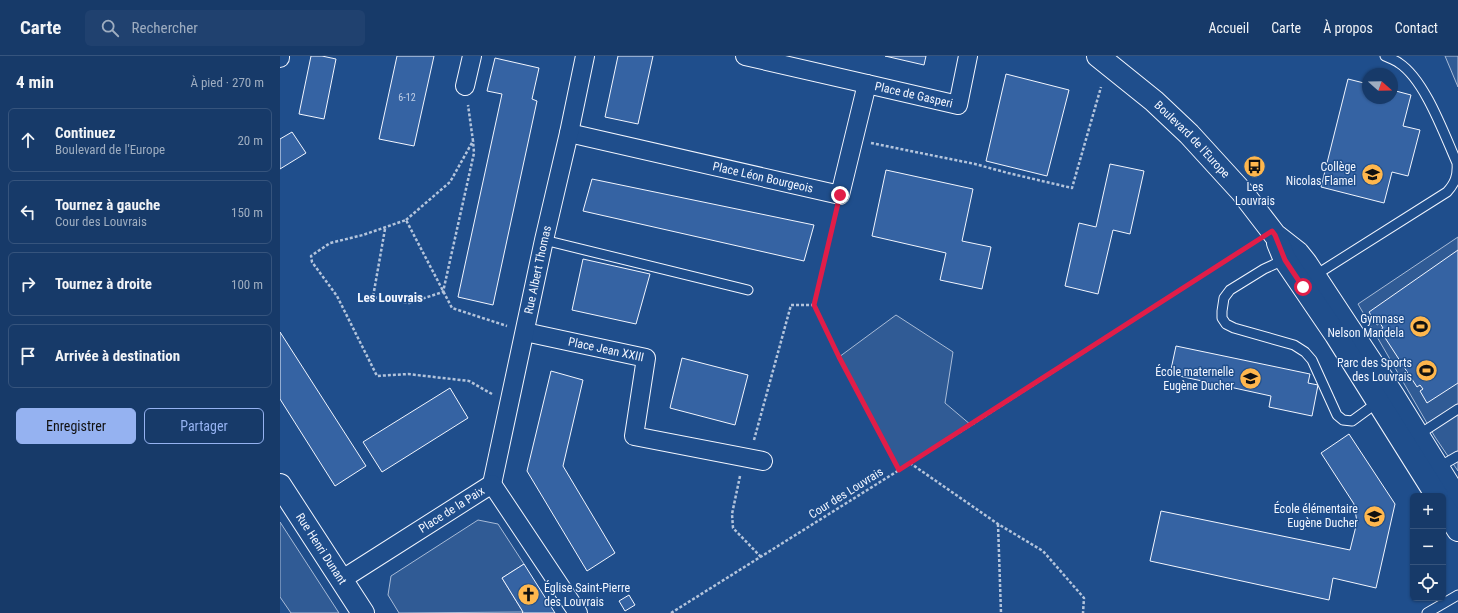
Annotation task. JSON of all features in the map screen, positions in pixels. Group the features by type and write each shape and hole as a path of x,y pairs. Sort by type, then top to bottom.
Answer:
{"street":[{"path":"465,86 472,56"},
{"name":"Rue Albert Thomas","path":"492,484 585,56"},
{"path":"745,56 867,84 840,195"},
{"name":"Place de Gasperi","path":"867,84 958,105 968,56"},
{"name":"Boulevard de l'Europe","path":"1103,60 1154,101 1189,134 1242,192 1389,388 1418,435 1431,472 1436,493"},
{"name":"Place Léon Bourgeois","path":"569,133 840,195"},
{"name":"Boulevard de l'Europe","path":"1309,281 1336,335 1378,402 1431,472 1458,500"},
{"name":"Place Jean XXIII","path":"525,332 646,358 634,436 762,461"},
{"name":"Place de la Paix","path":"341,580 492,484 578,613"},
{"name":"Rue Henri Dunant","path":"280,485 363,613"},
{"path":"1446,511 1458,530"}],"lane":[{"path":"1309,281 1447,192 1453,185 1458,174 1457,162 1423,89 1412,75 1399,63 1385,56"},
{"path":"544,240 748,290"},
{"path":"1291,256 1264,269 1230,290 1224,298 1222,318 1226,324 1234,328 1294,345 1306,352 1312,360 1337,415 1343,420 1352,421 1378,402"},
{"path":"1418,435 1458,409"},
{"path":"1431,472 1458,456"},
{"path":"1427,613 1458,595"}],"path":[{"path":"854,140 975,164 1072,188 1103,60"},
{"path":"443,292 474,153 465,86"},
{"path":"472,142 450,182 406,220 363,235 330,243 311,256 312,262 337,296 377,376 408,374 469,381 509,404"},
{"path":"840,195 814,305 839,357 899,470"},
{"path":"406,220 452,308 525,332"},
{"path":"384,229 373,296 409,303 443,292"},
{"name":"Cour des Louvrais","path":"671,613 1273,233"},
{"path":"761,557 733,528 732,514 744,457 754,441 791,305 814,305"},
{"path":"910,463 998,524 1044,551 1084,598 1083,613"},
{"path":"998,524 1001,613"}],"shaded area":[{"path":"1445,56 1458,56 1458,87"},
{"name":"Parc des Sports des Louvrais","path":"1458,237 1458,471 1435,437 1358,304"},
{"path":"896,315 953,352 945,403 971,425 899,470 839,357"},
{"path":"478,520 498,524 524,564 502,578 523,612 399,613 388,595 391,576"},
{"path":"280,522 339,613 291,613 280,597"}],"building":[{"path":"311,56 322,56 336,59 324,119 299,114"},
{"path":"397,56 434,56 414,146 379,139"},
{"path":"618,56 653,56 638,124 605,117"},
{"path":"885,56 926,56 924,65"},
{"path":"495,58 539,68 532,99 537,101 493,305 458,297 502,94 487,91"},
{"path":"1006,74 1069,90 1047,176 986,161"},
{"path":"1348,79 1362,82 1362,104 1398,104 1398,92 1411,95 1403,126 1420,130 1408,176 1392,172 1384,203 1321,187"},
{"path":"292,132 306,153 280,169 280,139"},
{"path":"1110,164 1144,171 1130,234 1113,230 1098,294 1065,286 1079,223 1096,227"},
{"path":"886,170 973,189 962,241 991,247 982,289 940,280 946,253 872,236"},
{"path":"592,179 814,225 804,261 583,211"},
{"name":"Parc des Sports des Louvrais","path":"1458,250 1458,383 1427,403 1420,391 1423,389 1420,385 1417,387 1380,330 1383,328 1380,323 1377,325 1369,312"},
{"path":"583,259 650,274 636,324 572,310"},
{"path":"280,332 366,466 335,486 280,399"},
{"name":"École maternelle Eugène Ducher","path":"1176,346 1310,374 1308,383 1318,385 1312,416 1269,407 1271,396 1170,374"},
{"path":"682,358 748,375 735,425 670,408"},
{"path":"551,371 583,380 563,466 615,553 587,571 527,471"},
{"path":"450,388 468,418 382,472 363,442"},
{"name":"École élémentaire Eugène Ducher","path":"1349,434 1395,504 1376,588 1333,578 1329,600 1150,561 1161,511 1350,550 1357,522 1354,504 1321,453"},
{"name":"Église Saint-Pierre des Louvrais","path":"524,564 555,613 522,613 523,612 502,578"},
{"path":"629,595 635,605 625,611 619,601"}],"place":[{"name":"Les Louvrais","path":"1255,166"},
{"name":"Collège Nicolas Flamel","path":"1372,174"},
{"name":"Gymnase Nelson Mandela","path":"1420,326"},
{"name":"Parc des Sports des Louvrais","path":"1427,370"},
{"name":"École maternelle Eugène Ducher","path":"1250,379"},
{"name":"École élémentaire Eugène Ducher","path":"1374,516"},
{"name":"Église Saint-Pierre des Louvrais","path":"528,595"}],"district":[{"name":"Les Louvrais","path":"390,297"}],"route":[{"path":"840,195 814,305 839,357 899,470 1272,231 1285,260 1303,287"}]}
